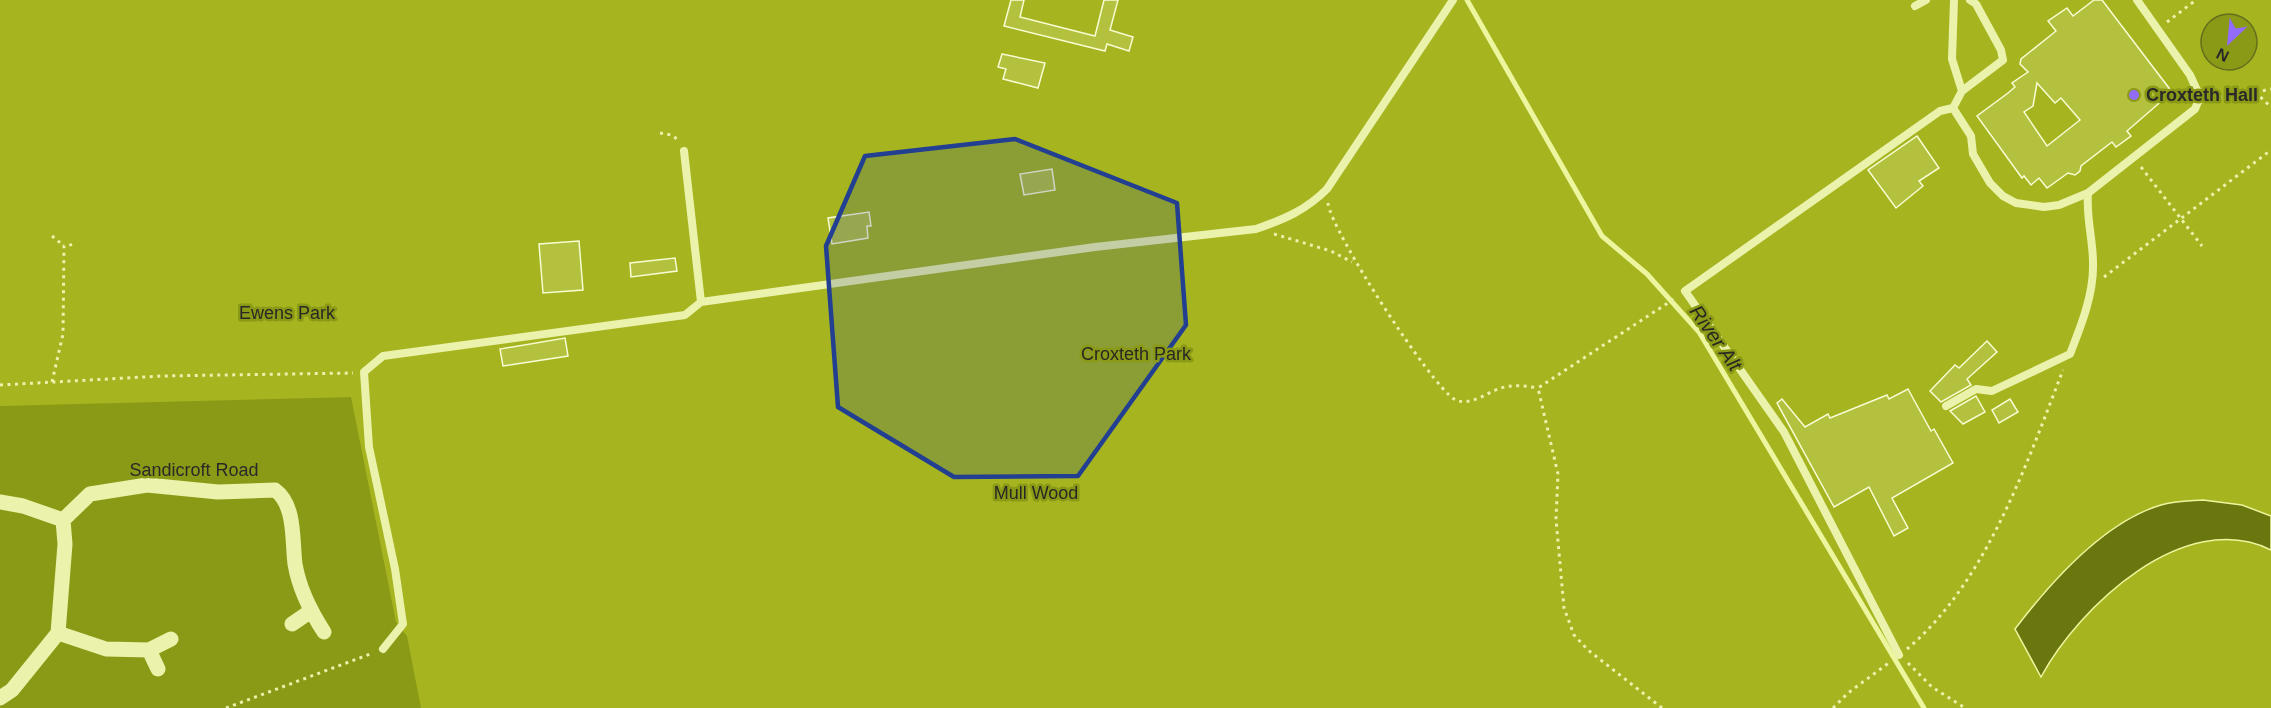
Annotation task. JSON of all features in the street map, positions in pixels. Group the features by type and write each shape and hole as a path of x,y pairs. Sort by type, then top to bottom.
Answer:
{"street":[{"name":"Sandicroft Road","path":"63,520 90,494 147,485 218,492 275,490 283,497 294,534 296,565 311,611 324,632"},
{"path":"0,502 23,506 63,520 65,544 57,633 12,690 0,698"},
{"path":"292,624 311,611"},
{"path":"57,633 106,649 149,650 171,639"},
{"path":"149,650 158,669"}],"lane":[{"path":"383,649 403,624 395,569 369,447 364,372 383,356 685,315 701,302 1095,247 1256,229 1296,214 1327,189 1453,0"},
{"path":"1915,6 1926,0"},
{"path":"1954,0 1952,59 1962,91"},
{"path":"1899,655 1784,432 1685,291 1940,111 1953,108 1962,91 2003,60 2001,50 1976,4 1970,0"},
{"path":"1953,108 1971,136 1973,154 1990,183 2003,196 2016,202 2044,207 2059,206 2088,193 2195,109 2200,97 2190,75 2137,0"},
{"path":"684,152 701,302"},
{"path":"1946,406 1976,389 1992,391 2070,354 2093,286 2092,251 2087,221 2088,193"}],"path":[{"path":"2158,28 2196,0"},
{"path":"2200,97 2232,97 2271,89"},
{"path":"2255,92 2271,107"},
{"path":"660,133 671,135 682,144 684,152"},
{"path":"2093,286 2271,150"},
{"path":"2132,157 2202,246"},
{"path":"1327,189 1328,207 1335,228 1354,263 1434,378 1455,399 1468,402 1502,387 1522,385 1538,388 1676,297"},
{"path":"1256,229 1331,251 1354,263"},
{"path":"52,236 64,246 76,244"},
{"path":"52,382 63,334 64,246"},
{"path":"1833,708 1848,693 1931,629 1968,577 2029,456 2070,354"},
{"path":"0,384 161,376 364,372"},
{"path":"1538,388 1558,474 1556,519 1564,608 1574,635 1588,650 1662,708"},
{"path":"226,708 383,649"},
{"path":"1899,655 1932,687 1965,708"}],"highlighted area":[{"path":"1015,139 1177,203 1186,325 1078,476 954,477 838,407 826,246 865,156"}],"green space":[{"name":"Croxteth Park","path":"0,0 2271,0 2271,708 421,708 407,636 396,622 351,397 0,406"}],"shaded area":[{"path":"2203,500 2242,505 2271,516 2271,550 2238,540 2204,542 2170,553 2138,571 2108,595 2081,622 2058,650 2041,677 2015,629 2061,574 2099,540 2140,513 2161,505"}],"building":[{"path":"1011,0 1024,0 1020,17 1095,36 1104,0 1118,0 1110,30 1133,37 1129,51 1107,44 1105,51 1004,26"},
{"name":"Croxteth Hall","path":"2094,0 2102,0 2172,92 2127,131 2131,136 2116,147 2112,142 2081,166 2080,171 2075,175 2068,173 2047,188 2039,178 2031,185 2024,176 2022,178 1977,116 2015,87 2012,83 2028,72 2020,64 2021,59 2056,31 2048,21 2067,8 2073,16","holes":["2037,83 2055,103 2061,98 2080,120 2047,146 2024,112 2033,106"]},
{"path":"1002,54 1045,63 1038,88 1003,79 1006,69 998,67"},
{"path":"1917,136 1939,168 1919,181 1923,186 1896,208 1868,170"},
{"path":"1052,169 1055,190 1024,195 1020,174"},
{"path":"869,212 871,226 867,226 868,238 832,244 828,218"},
{"path":"579,241 583,290 543,293 539,244"},
{"path":"675,258 677,271 631,277 630,263"},
{"path":"565,338 568,356 503,366 500,349"},
{"path":"1987,341 1997,352 1967,379 1971,385 1941,402 1930,391 1955,365 1959,368"},
{"path":"1908,389 1931,431 1934,429 1953,463 1892,498 1908,528 1894,536 1869,487 1834,507 1777,403 1782,399 1805,427 1828,414 1830,418 1887,395 1889,399"},
{"path":"1976,396 1985,412 1963,424 1950,411"},
{"path":"2010,399 2018,412 1999,423 1992,410"}],"waterway":[{"name":"River Alt","path":"1467,0 1602,236 1647,274 1699,332 1924,708"}],"place":[{"name":"Croxteth Hall","path":"2134,95"}],"park label":[{"name":"Ewens Park","path":"287,313"},
{"name":"Mull Wood","path":"1036,493"}]}
